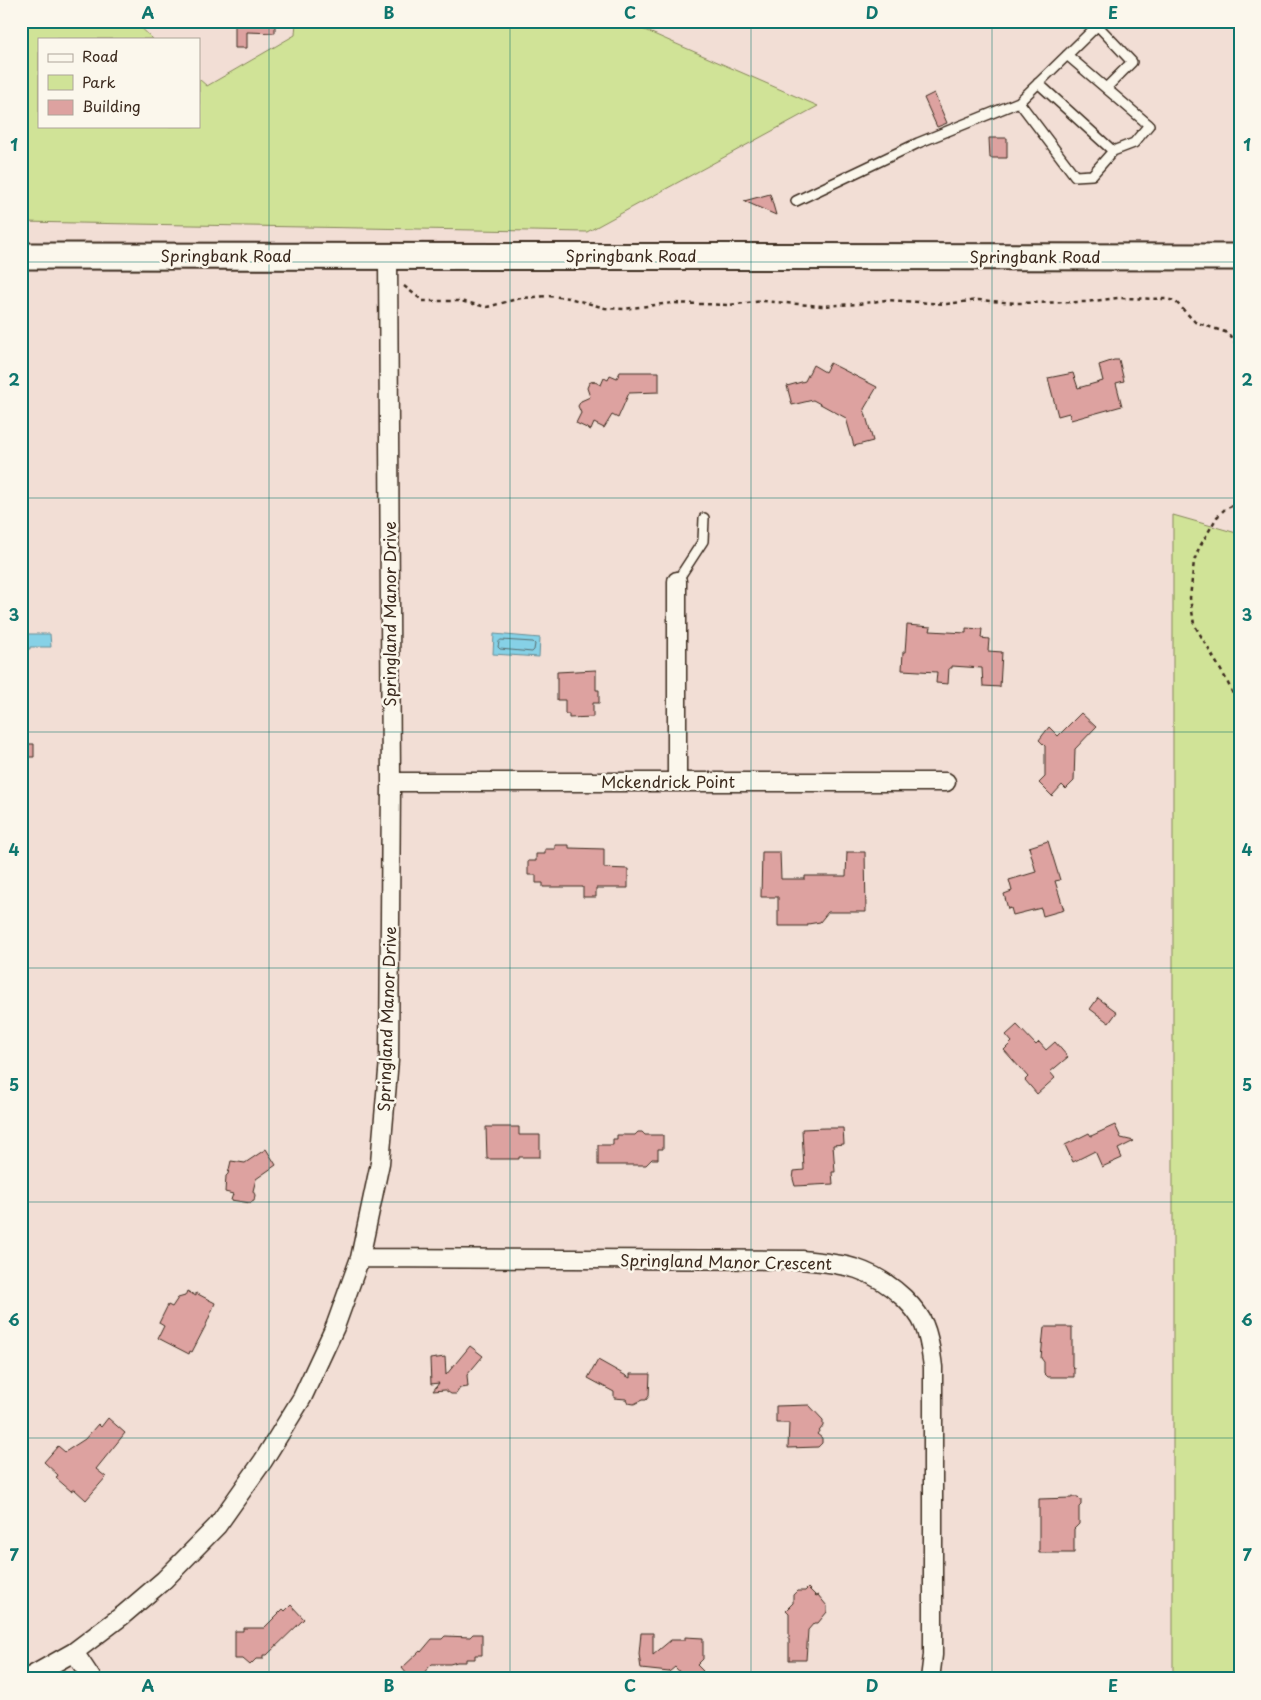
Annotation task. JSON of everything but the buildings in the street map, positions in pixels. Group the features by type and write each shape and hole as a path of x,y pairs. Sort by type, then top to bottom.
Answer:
{"street":[{"name":"Springbank Road","path":"21,256 388,264 1240,257"},
{"name":"Springland Manor Drive","path":"26,1679 74,1652 123,1616 164,1580 217,1526 263,1461 302,1398 335,1327 360,1258 380,1163 389,1060 391,782 388,264"},
{"path":"677,581 677,782"},
{"name":"Mckendrick Point","path":"391,782 946,782"},
{"name":"Springland Manor Crescent","path":"360,1258 802,1260 841,1264 865,1271 888,1283 908,1302 924,1324 930,1344 933,1367 933,1655 930,1679"},
{"path":"74,1652 92,1679"}],"lane":[{"path":"796,201 918,143 1019,102 1100,23 1132,62 1106,88"},
{"path":"1019,102 1075,176 1092,175 1113,151 1134,143 1149,124 1067,55"},
{"path":"1038,83 1113,151"},
{"path":"677,581 702,541 704,518"}],"path":[{"path":"388,264 423,301 460,301 487,307 521,298 549,296 569,298 605,308 624,309 672,303 728,305 763,301 821,306 886,300 947,304 978,300 1016,303 1086,302 1118,298 1166,300 1175,301 1195,322 1228,333 1240,349"},
{"path":"1234,505 1240,495"},
{"path":"1240,505 1234,505 1225,509 1217,517 1198,548 1194,561 1190,598 1194,624 1226,679 1240,709"},
{"path":"1240,932 1238,938 1240,944"}],"green space":[{"path":"21,21 134,21 152,38 38,38 38,128 200,128 200,80 207,86 295,35 296,21 624,21 818,106 587,232 21,222"},
{"path":"1173,515 1240,534 1240,1679 1173,1679"}],"water":[{"path":"23,634 50,634 51,647 30,647 30,649 26,649 26,647 23,647"},
{"path":"494,634 540,638 539,657 493,654"}]}
